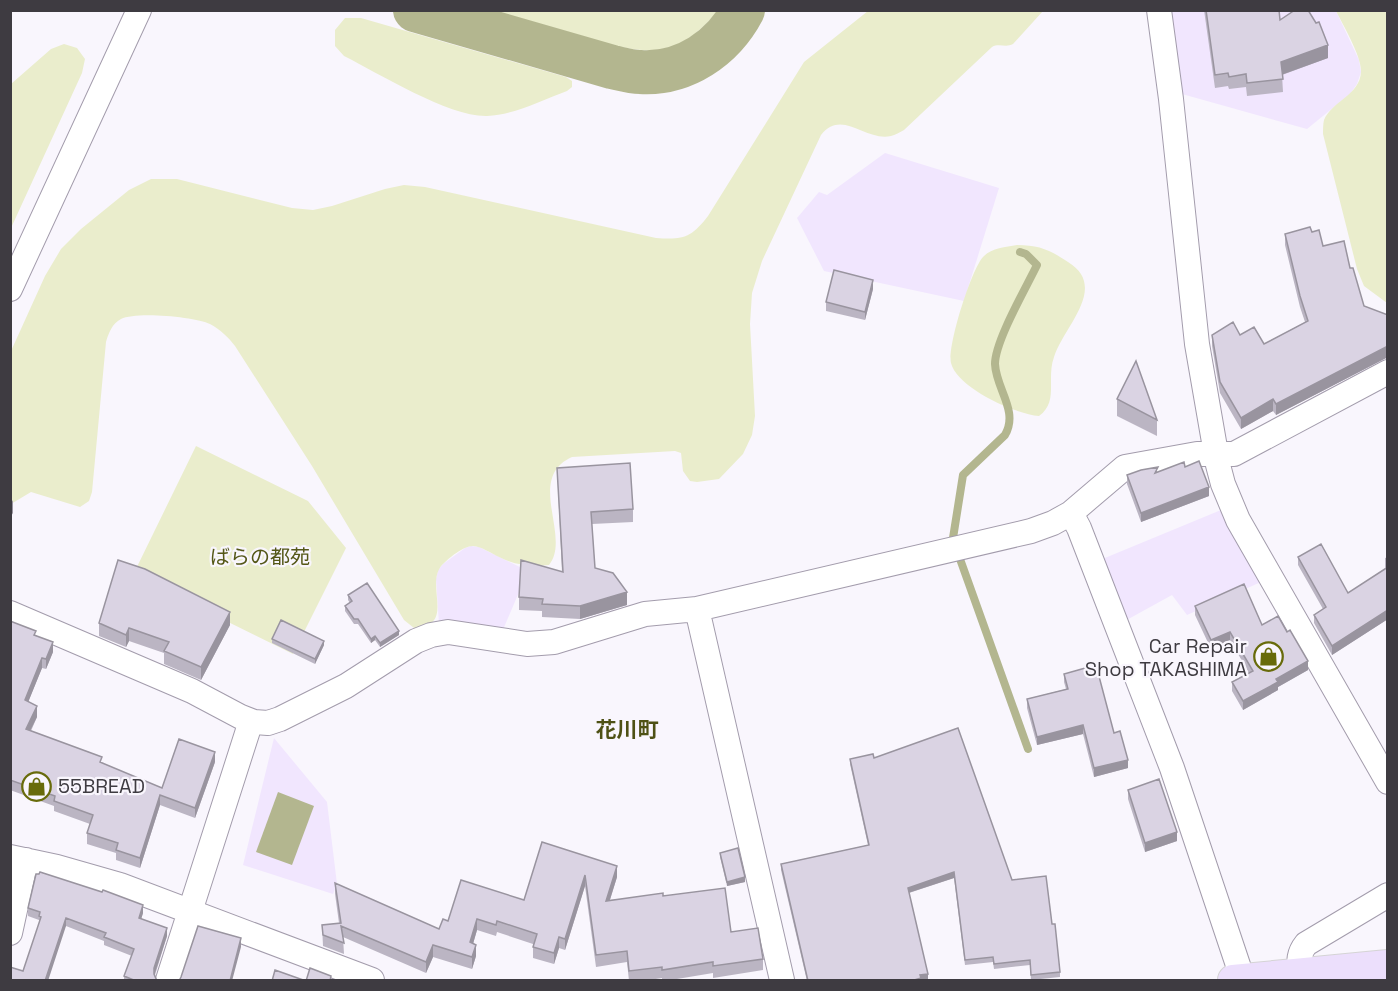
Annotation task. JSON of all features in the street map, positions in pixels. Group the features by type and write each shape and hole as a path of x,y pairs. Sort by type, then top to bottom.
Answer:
{"main road":[{"path":"1240,980 1388,965"}],"street":[{"path":"10,289 139,10"},
{"path":"1159,10 1172,99 1197,344 1223,484 1238,520 1388,782"},
{"path":"10,613 192,691 251,721 268,723 346,687 416,641 431,635 447,632 527,644 554,642 645,614 697,609 1031,531 1071,513 1125,467 1197,454 1234,454 1388,372"},
{"path":"1071,513 1079,528 1172,768 1240,980"},
{"path":"697,609 782,981"},
{"path":"168,981 251,721"},
{"path":"10,933 18,859 109,882 372,981"},
{"path":"1300,974 1299,958 1306,944 1388,895"}],"shaded area":[{"path":"1170,11 1336,11 1359,60 1361,72 1357,84 1350,94 1307,129 1182,94"},
{"path":"885,153 999,188 964,301 824,271 797,218 819,192 827,195"},
{"path":"1221,510 1261,582 1187,615 1172,595 1123,622 1100,560"},
{"path":"479,547 528,571 502,632 439,624 436,579 438,570 465,548"},
{"path":"274,738 327,802 337,884 333,894 243,865"},
{"path":"278,792 314,806 292,865 256,852"}],"green space":[{"path":"494,11 718,11 700,29 679,44 662,49 640,50 618,46"},
{"path":"868,11 1043,11 1013,44 992,47 904,130 882,137 846,125 837,125 821,135 762,261 752,293 750,324 755,416 752,435 743,454 719,479 690,481 683,471 681,453 675,451 572,457 558,467 552,479 550,493 556,539 555,553 549,565 517,564 480,548 473,546 465,548 445,562 437,573 437,612 434,620 427,626 414,628 404,620 312,466 230,340 218,329 203,321 139,315 121,319 115,323 106,342 92,492 89,501 80,507 31,492 11,504 11,351 45,276 61,249 81,229 129,190 151,179 177,179 292,208 313,210 404,185 425,187 656,238 680,238 691,233 708,216 804,62"},
{"path":"1336,11 1387,11 1387,303 1364,286 1357,269 1323,134 1324,120 1328,113 1356,87 1361,72 1355,50"},
{"path":"345,18 361,18 566,77 572,81 572,87 528,106 497,115 487,116 454,110 415,93 344,56 335,46 335,30"},
{"path":"64,44 77,48 85,59 82,73 11,228 11,84 51,49"},
{"path":"1017,245 1038,247 1056,254 1080,272 1085,283 1080,307 1054,357 1049,404 1039,416 1016,410 988,398 964,382 951,363 956,326 978,265 990,252"},
{"name":"ばらの都苑","path":"196,446 308,501 346,548 293,654 133,575"}],"building":[{"path":"1206,10 1279,10 1280,20 1295,10 1308,10 1316,23 1319,22 1328,45 1281,62 1283,79 1247,83 1246,74 1229,77 1228,73 1215,75"},
{"path":"1310,227 1312,232 1319,230 1323,246 1344,241 1350,268 1353,268 1364,306 1388,315 1388,346 1276,404 1273,399 1241,418 1220,382 1212,335 1233,322 1240,335 1254,327 1264,344 1308,321 1285,234"},
{"path":"834,270 873,280 865,312 826,302"},
{"path":"1136,361 1157,420 1117,399"},
{"path":"1199,461 1209,487 1141,513 1127,475 1158,467 1155,473 1184,462 1185,467"},
{"path":"630,463 633,509 591,512 595,568 613,573 627,592 580,606 542,604 543,599 519,597 521,560 563,572 557,468"},
{"path":"1321,544 1348,593 1388,567 1388,610 1332,646 1314,615 1326,607 1298,557"},
{"path":"118,560 145,569 230,612 201,667 164,651 169,642 129,628 126,635 99,623"},
{"path":"367,583 399,631 380,643 375,636 371,639 358,619 354,619 345,606 352,601 348,595"},
{"path":"1244,584 1262,625 1278,616 1287,632 1290,630 1308,661 1276,679 1278,682 1243,701 1232,682 1253,671 1230,632 1211,640 1195,606"},
{"path":"281,620 324,641 315,659 272,639"},
{"path":"10,621 36,631 34,635 53,642 46,659 42,658 25,700 37,706 26,729 102,757 100,762 162,788 179,739 215,752 195,808 160,795 140,858 116,850 118,843 87,833 93,815 54,801 55,796 10,780"},
{"path":"1096,665 1114,733 1120,731 1128,760 1094,768 1083,725 1037,737 1027,699 1068,689 1064,674"},
{"path":"958,728 1012,880 1046,876 1052,924 1055,924 1060,972 1031,975 1030,960 994,964 993,957 965,960 954,872 908,888 928,974 920,975 921,978 911,981 808,981 781,864 869,845 850,759 873,754 874,758"},
{"path":"1159,779 1177,832 1145,843 1128,790"},
{"path":"542,842 617,866 606,901 725,888 731,932 758,928 763,959 713,966 713,962 662,970 662,967 629,971 627,951 596,955 585,875 565,939 559,937 554,953 533,947 537,934 497,921 496,925 477,919 470,942 476,945 472,957 433,945 426,962 341,926 344,943 323,935 322,925 341,923 335,883 439,929 443,919 448,921 461,880 524,900"},
{"path":"738,848 745,877 727,882 720,853"},
{"path":"40,872 102,892 103,890 143,905 139,918 167,928 154,968 157,981 136,981 124,976 134,949 104,937 106,933 66,918 45,981 10,981 10,967 23,971 41,917 40,912 28,908 36,874"},
{"path":"198,926 241,938 230,981 179,981"},
{"path":"310,968 331,976 330,981 306,981"},
{"path":"275,970 306,981 272,981"}],"waterway":[{"path":"415,10 612,67 640,72 672,69 701,56 725,36 743,10"},
{"path":"953,538 963,475 1005,435 1009,426 1008,409 995,364 1005,329 1037,265 1026,254 1020,252"},
{"path":"960,559 1028,749"}],"place":[{"name":"Car Repair Shop TAKASHIMA","path":"1268,657"},
{"name":"55BREAD","path":"37,786"}],"district":[{"name":"花川町","path":"627,730"}]}
